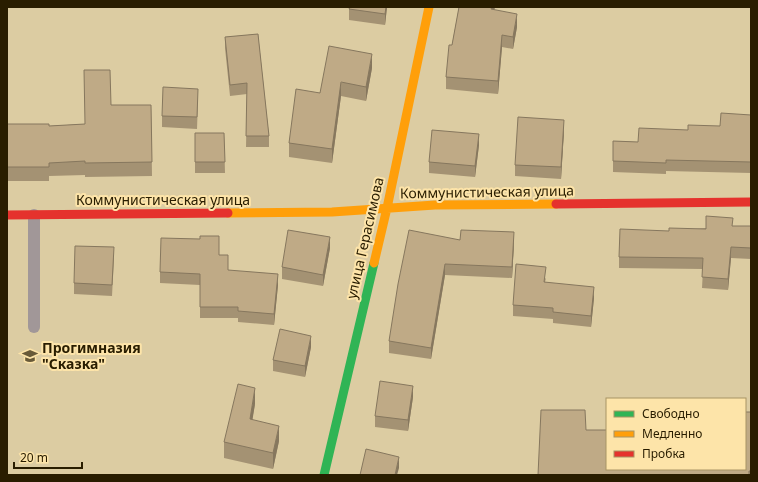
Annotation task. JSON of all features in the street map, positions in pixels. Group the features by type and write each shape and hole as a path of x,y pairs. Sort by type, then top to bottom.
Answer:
{"street":[{"name":"улица Герасимова","path":"324,475 387,208 430,7"},
{"name":"Коммунистическая улица","path":"7,215 332,212 435,205 751,202"}],"lane":[{"path":"34,215 34,327"}],"building":[{"path":"350,7 386,7 385,14 349,9"},
{"path":"459,7 492,7 491,9 517,14 513,37 502,35 498,81 446,77 449,45 452,45"},
{"path":"258,34 269,136 246,136 247,83 230,85 225,37"},
{"path":"329,46 372,54 366,87 341,82 332,149 289,143 296,89 320,93"},
{"path":"84,70 110,70 111,105 151,105 152,162 85,163 85,161 49,163 49,167 7,167 7,124 49,124 49,126 85,124"},
{"path":"163,87 198,89 197,117 162,116"},
{"path":"721,113 751,115 751,162 666,160 666,163 613,161 613,141 638,142 639,128 688,130 688,125 720,126"},
{"path":"518,117 564,120 561,167 515,165"},
{"path":"432,130 479,134 475,166 429,162"},
{"path":"195,133 224,133 225,162 195,162"},
{"path":"706,216 733,218 732,226 751,226 751,248 731,247 728,279 702,277 703,258 619,257 620,229 669,231 669,228 706,229"},
{"path":"288,230 330,237 323,275 282,267"},
{"path":"409,230 460,240 461,230 514,232 512,267 445,264 431,348 389,341 398,284"},
{"path":"200,236 219,236 219,255 228,255 228,270 278,274 274,314 238,311 238,307 200,307 200,274 160,272 161,238 200,239"},
{"path":"75,246 114,247 112,285 74,283"},
{"path":"516,264 546,267 544,282 594,287 591,316 553,312 553,308 513,305"},
{"path":"280,329 311,336 305,366 273,360"},
{"path":"380,381 413,386 408,420 375,416"},
{"path":"238,384 255,388 250,419 279,426 273,453 224,442"},
{"path":"541,410 585,410 586,430 606,430 606,470 746,470 746,412 751,412 751,471 749,471 749,475 538,475"},
{"path":"366,449 399,457 395,475 360,475"}],"traffic: fast":[{"path":"324,475 374,263"}],"traffic: slow":[{"path":"374,263 429,7"},
{"path":"228,213 332,212 435,205 556,204"}],"traffic: jam":[{"path":"556,204 751,202"},
{"path":"7,215 228,213"}],"place":[{"name":"Прогимназия \"Сказка\"","path":"30,356"}]}
